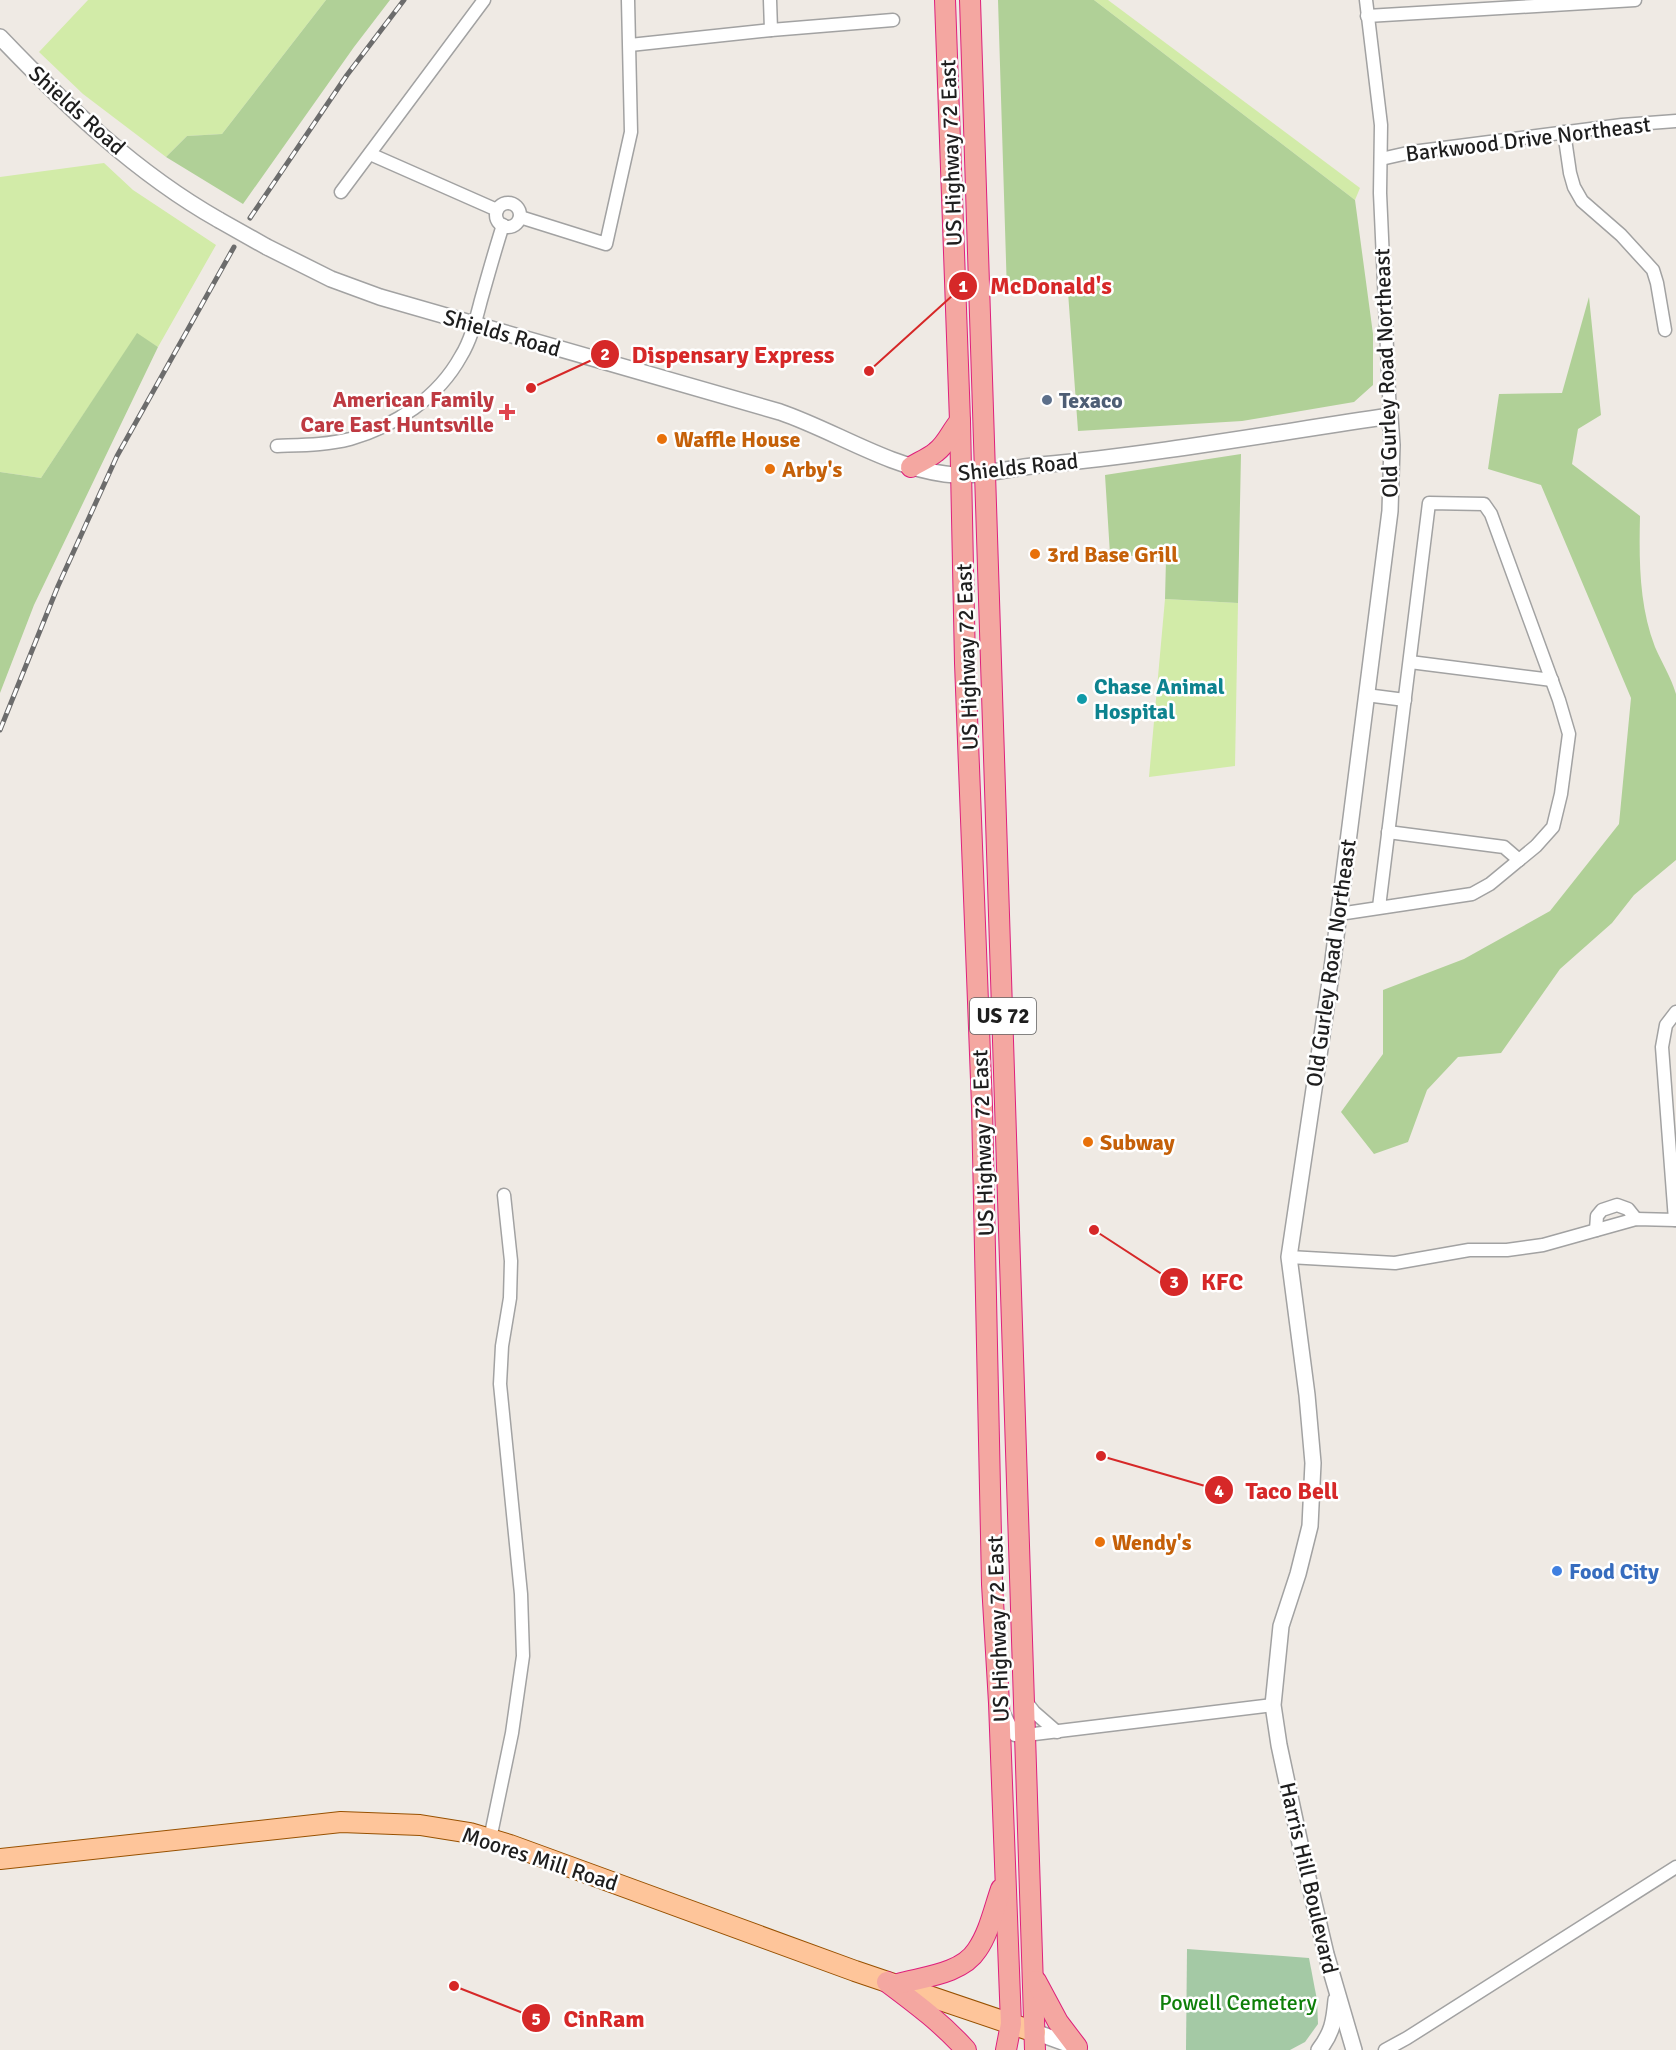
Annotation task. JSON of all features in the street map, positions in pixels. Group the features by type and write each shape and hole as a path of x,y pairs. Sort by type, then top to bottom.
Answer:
{"highway":[{"name":"US Highway 72 East","path":"945,0 960,421 974,945 982,1106 992,1584 999,1703 1011,2024"},
{"name":"US Highway 72 East","path":"970,0 1035,2041"},
{"path":"911,467 936,453 960,421"},
{"path":"892,1983 945,1972 961,1964 976,1952 990,1923 1005,1878"},
{"path":"1033,1975 1058,2022 1081,2049"},
{"path":"892,1983 949,2030 966,2050"},
{"name":"US 72","path":"1006,2050 1011,2024"}],"main road":[{"name":"Moores Mill Road","path":"0,1859 341,1822 420,1825 490,1839 568,1865 1011,2024 1035,2041"}],"street":[{"path":"341,192 484,0"},
{"path":"520,217 606,244 632,132 628,0"},
{"path":"770,0 771,30"},
{"name":"Old Gurley Road Northeast","path":"1273,1705 1281,1626 1298,1574 1310,1526 1313,1463 1307,1395 1289,1257 1339,914 1390,511 1392,445 1384,298 1381,125 1366,0"},
{"path":"1367,16 1635,0"},
{"path":"630,45 893,20"},
{"name":"Shields Road","path":"0,37 49,88 166,187 267,247 331,279 380,297 780,412 911,467 946,474 986,473 1390,416"},
{"name":"Barkwood Drive Northeast","path":"1381,159 1412,152 1564,132 1622,125 1676,122"},
{"path":"1564,132 1570,173 1574,187 1582,201 1621,235 1653,270 1665,330"},
{"path":"370,154 497,210"},
{"path":"510,202 517,206 520,217 512,226 502,225 496,218 497,210 502,204 510,202"},
{"path":"277,446 324,444 349,439 398,420 434,392 462,355 474,323 502,225"},
{"path":"1339,914 1472,894 1490,884 1520,860 1553,826 1561,794 1569,734 1552,680 1491,514 1484,504 1429,503 1379,907"},
{"path":"1410,662 1552,680"},
{"path":"1366,695 1405,699"},
{"path":"1388,832 1504,847 1520,860"},
{"path":"1289,1257 1395,1263 1469,1250 1507,1250 1543,1245 1636,1219 1675,1220 1662,1047 1666,1025 1676,1012"},
{"path":"490,1839 512,1733 523,1656 521,1594 500,1384 502,1346 510,1298 511,1261 504,1195"},
{"path":"1596,1230 1597,1216 1602,1210 1617,1205 1628,1209 1636,1219"},
{"path":"1024,1698 1034,1712 1057,1732"},
{"path":"999,1703 1015,1735 1026,1736 1273,1705"},
{"name":"Harris Hill Boulevard","path":"1273,1705 1286,1783 1337,1995 1354,2050"},
{"path":"1385,2050 1676,1867"},
{"path":"1319,2050 1329,2037 1337,1995"},
{"path":"1035,2041 1081,2049"}],"green space":[{"path":"88,0 326,0 222,134 187,136 166,157 83,94 39,52"},
{"path":"326,0 390,0 243,204 166,157 187,136 222,134"},
{"path":"998,0 1094,0 1355,200 1373,334 1373,385 1354,402 1242,421 1078,431 1068,292 1007,293"},
{"path":"1094,0 1108,0 1360,188 1355,200"},
{"path":"104,163 133,190 216,245 158,347 137,334 41,478 0,472 0,177"},
{"path":"1589,297 1601,415 1578,429 1572,464 1640,516 1640,566 1646,615 1655,647 1676,694 1676,860 1634,895 1612,923 1560,969 1501,1053 1458,1057 1427,1090 1408,1142 1374,1154 1341,1112 1383,1054 1383,990 1464,959 1550,911 1619,824 1631,698 1541,485 1488,469 1499,394 1562,393"},
{"path":"137,333 158,347 34,605 0,693 0,472 41,478"},
{"path":"1241,454 1238,603 1165,599 1166,559 1110,554 1105,475"},
{"path":"1165,599 1238,603 1235,766 1149,777"},
{"name":"Powell Cemetery","path":"1187,1949 1309,1958 1317,2000 1318,2024 1305,2042 1290,2050 1186,2050"}],"railway":[{"path":"250,218 347,75 404,0"},
{"path":"0,730 58,586 117,456 234,247"}],"place":[{"name":"McDonald's","path":"869,371"},
{"name":"Dispensary Express","path":"531,388"},
{"name":"Texaco","path":"1047,400"},
{"name":"American Family Care East Huntsville","path":"507,412"},
{"name":"Waffle House","path":"662,439"},
{"name":"Arby's","path":"770,469"},
{"name":"3rd Base Grill","path":"1035,554"},
{"name":"Chase Animal Hospital","path":"1082,699"},
{"name":"Subway","path":"1088,1142"},
{"name":"KFC","path":"1094,1230"},
{"name":"Taco Bell","path":"1101,1456"},
{"name":"Wendy's","path":"1100,1542"},
{"name":"Food City","path":"1557,1571"},
{"name":"CinRam","path":"454,1986"}]}
